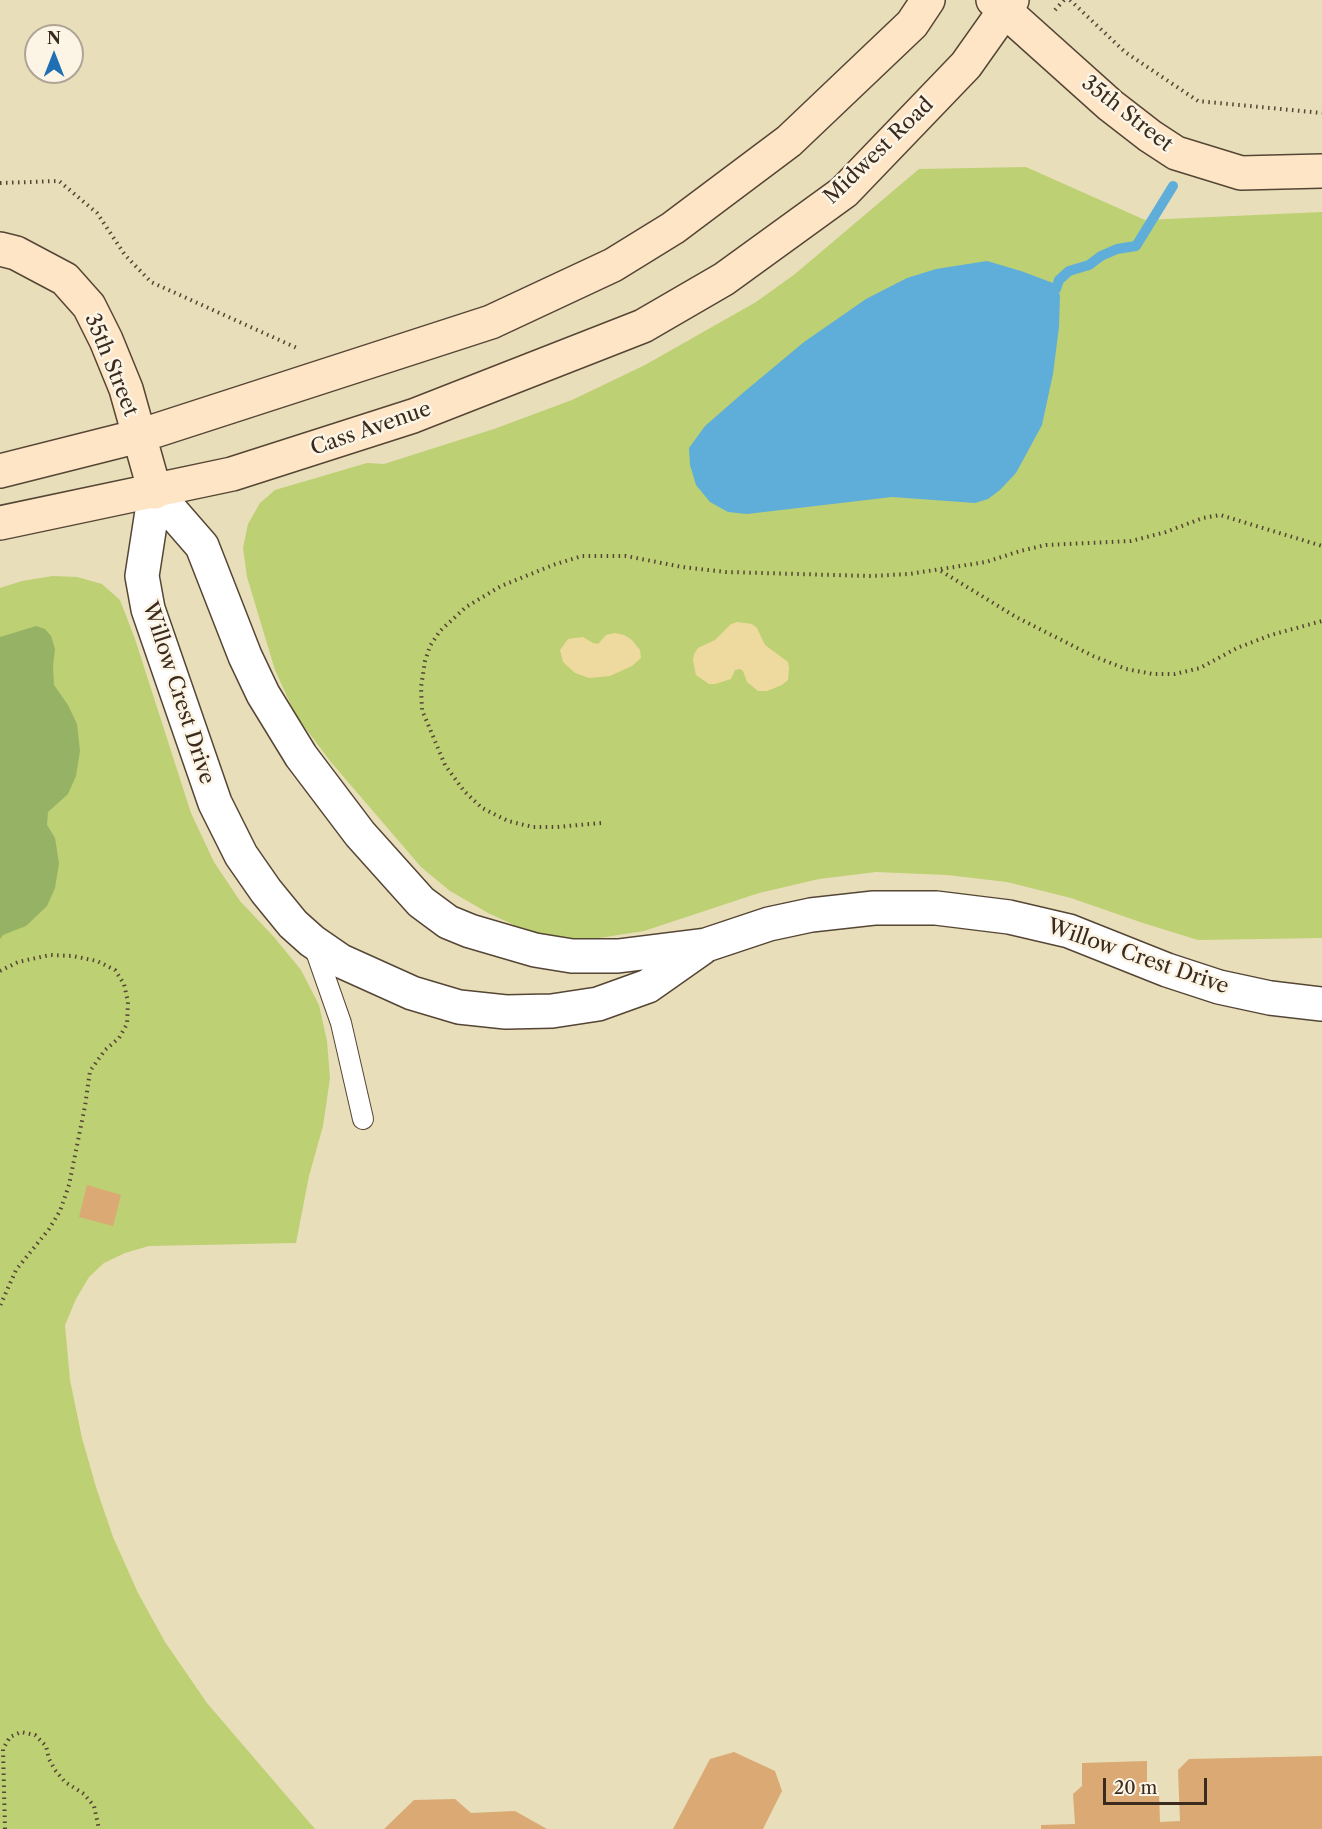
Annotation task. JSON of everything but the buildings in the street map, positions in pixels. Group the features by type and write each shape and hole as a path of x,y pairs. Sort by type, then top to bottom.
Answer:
{"main road":[{"path":"0,471 138,435 491,322 613,265 674,228 789,141 912,24 928,0"},
{"name":"35th Street","path":"1003,4 1110,105 1176,153 1241,173 1322,171"},
{"name":"Midwest Road","path":"724,279 844,192 966,65 1003,4"},
{"name":"35th Street","path":"0,249 16,253 64,279 89,306 126,389 155,492"},
{"name":"Cass Avenue","path":"0,523 232,474 413,416 643,326 724,279"}],"street":[{"name":"Willow Crest Drive","path":"155,492 142,576 148,609 215,804 241,855 266,891 293,924 312,941 341,961 412,993 459,1006 506,1012 552,1011 598,1004 648,986 706,945"},
{"name":"Willow Crest Drive","path":"155,492 202,546 244,656 263,694 301,756 360,834 421,902 448,921 470,931 534,950 572,956 618,956 706,945 769,924 811,915 874,908 936,908 1009,917 1069,931 1167,970 1219,987 1270,998 1322,1004"}],"lane":[{"path":"312,941 341,1023 363,1119"}],"path":[{"path":"1070,0 1125,52 1198,101 1322,113"},
{"path":"0,183 59,181 97,213 125,255 151,282 297,348"},
{"path":"601,823 533,827 508,821 482,808 464,791 445,765 422,710 421,687 430,646 440,631 466,607 501,586 553,565 582,556 626,556 682,567 726,572 871,576 940,570 986,562 1046,545 1131,541 1166,532 1203,518 1220,515 1322,546"},
{"path":"940,570 1016,617 1093,656 1126,669 1153,674 1175,674 1200,668 1237,648 1271,634 1322,621"},
{"path":"0,971 18,962 50,955 73,956 97,961 115,970 124,984 128,1002 127,1024 119,1038 105,1050 90,1071 69,1185 60,1211 49,1229 16,1270 0,1306"},
{"path":"6,1829 3,1749 10,1737 21,1732 35,1735 46,1746 55,1770 65,1782 84,1794 93,1806 99,1829"}],"green space":[{"path":"1026,167 1145,220 1322,212 1322,938 1198,940 1071,898 1007,882 947,875 876,872 819,879 759,893 644,931 599,938 560,938 525,930 488,913 450,891 421,867 330,761 295,714 275,670 247,577 243,548 248,524 260,503 275,490 367,463 384,464 494,429 572,400 645,365 756,302 795,274 919,169"},
{"path":"53,576 77,577 102,584 120,600 135,639 191,813 214,862 240,901 301,970 319,1005 327,1041 330,1078 323,1126 309,1176 296,1243 149,1246 125,1253 104,1263 89,1277 65,1325 70,1380 82,1438 113,1537 138,1593 165,1642 207,1703 315,1829 0,1829 0,588 22,581"},
{"path":"36,626 45,629 51,636 55,649 54,685 68,705 77,724 80,751 76,776 68,794 48,812 47,825 55,838 59,863 55,888 47,906 26,926 3,935 0,939 0,637"}],"sand":[{"path":"737,622 752,624 757,628 765,645 788,662 788,680 782,685 767,691 758,691 747,682 740,669 735,670 731,679 715,684 709,684 696,675 693,661 698,648 715,640 731,624"},
{"path":"615,633 632,640 640,650 641,658 632,666 610,676 589,678 575,673 563,662 560,650 568,639 583,637 598,644 606,635"}],"water":[{"path":"987,261 1053,283 1060,295 1059,327 1053,374 1042,425 1016,473 1000,490 988,499 975,503 892,497 747,514 728,512 710,502 696,485 690,465 689,448 705,426 804,342 866,299 907,278 936,269"}],"waterway":[{"path":"1056,289 1059,280 1069,271 1089,265 1101,256 1117,249 1136,246 1173,186"}]}
